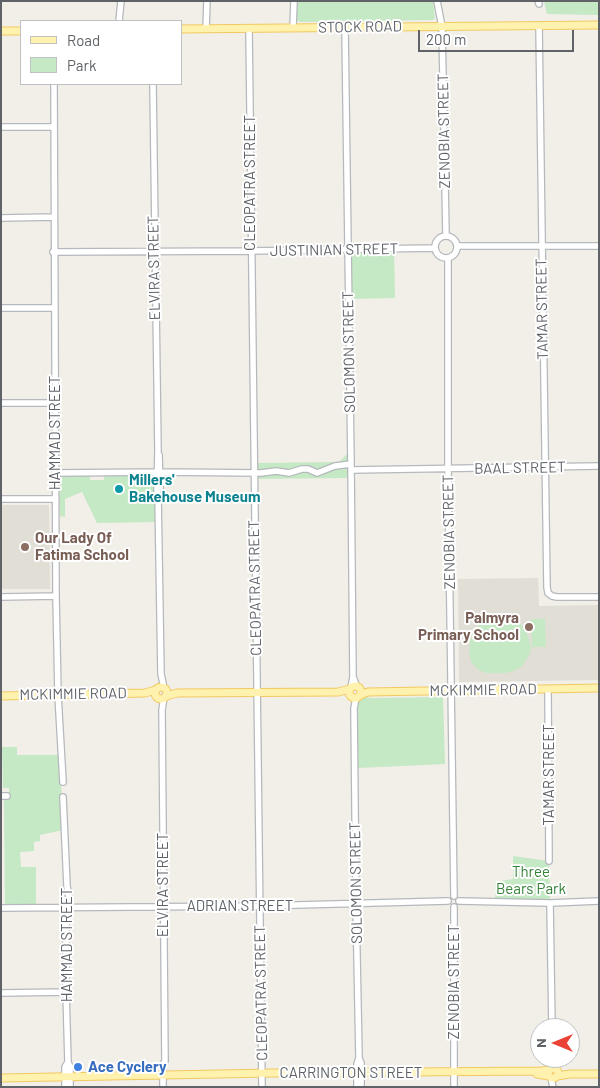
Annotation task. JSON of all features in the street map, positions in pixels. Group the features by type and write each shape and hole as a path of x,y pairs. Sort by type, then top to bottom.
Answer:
{"main road":[{"name":"STOCK ROAD","path":"182,29 599,25"},
{"path":"1,31 20,31"},
{"name":"MCKIMMIE ROAD","path":"354,692 599,688"},
{"path":"161,693 354,692"},
{"name":"MCKIMMIE ROAD","path":"1,696 161,693"},
{"name":"CARRINGTON STREET","path":"1,1080 68,1082 262,1076 540,1074 553,1076 599,1073"}],"street":[{"path":"206,29 207,1"},
{"path":"293,28 294,1"},
{"name":"ZENOBIA STREET","path":"437,1 442,27 446,236"},
{"path":"119,20 121,2"},
{"path":"121,2 123,20"},
{"name":"TAMAR STREET","path":"539,26 546,587 548,593 557,598 599,597"},
{"name":"CLEOPATRA STREET","path":"248,28 262,1087"},
{"name":"SOLOMON STREET","path":"345,28 359,1058 357,1087"},
{"name":"HAMMAD STREET","path":"54,85 56,596 58,695 63,782"},
{"name":"ELVIRA STREET","path":"152,85 158,452 160,457 160,490 158,495 165,1080"},
{"path":"1,127 54,127"},
{"path":"1,218 54,217"},
{"path":"446,236 453,239 457,246 454,254 448,258 440,257 434,248 436,240 446,236"},
{"path":"457,246 599,246"},
{"name":"JUSTINIAN STREET","path":"54,252 434,248"},
{"name":"ZENOBIA STREET","path":"448,258 448,468 454,896"},
{"path":"1,308 55,308"},
{"path":"1,403 55,403"},
{"name":"BAAL STREET","path":"56,473 159,472 254,474 276,471 289,473 302,469 320,473 335,466 448,468 599,466"},
{"path":"1,499 56,499"},
{"path":"1,596 56,596"},
{"name":"TAMAR STREET","path":"548,689 549,860"},
{"name":"HAMMAD STREET","path":"64,797 70,903 66,906 68,1062 65,1067 68,1082"},
{"path":"450,896 454,896 458,897 459,901 457,906 454,907 449,905 448,901 450,896"},
{"name":"ADRIAN STREET","path":"1,908 356,905 448,901"},
{"path":"459,901 599,901"},
{"path":"550,902 552,1018"},
{"name":"ZENOBIA STREET","path":"454,907 455,1087"},
{"path":"1,993 66,992"},
{"name":"SOLOMON STREET","path":"359,1075 361,1087"}],"shaded area":[{"name":"Our Lady Of Fatima School","path":"1,505 49,505 50,589 1,589"},
{"name":"Palmyra Primary School","path":"538,578 539,606 599,605 599,680 459,682 458,579"}],"green space":[{"path":"297,1 433,1 435,18 433,20 300,22 296,19"},
{"path":"544,1 599,1 599,15 547,14"},
{"path":"394,250 395,298 350,299 350,254 355,251"},
{"path":"347,454 347,478 257,479 257,463 339,462"},
{"path":"149,474 156,480 156,522 97,523 82,492 65,499 65,517 60,516 59,481 63,476 90,475 90,480 104,480 104,475"},
{"path":"499,615 519,623 525,628 531,648 523,665 516,670 507,673 486,673 477,669 471,661 469,652 470,640 481,621 489,616"},
{"path":"531,619 545,619 546,647 532,647"},
{"path":"364,697 443,697 445,764 358,768 358,702"},
{"path":"2,747 17,747 17,755 60,755 63,830 40,835 40,841 34,842 34,851 20,852 21,867 36,867 36,904 5,905 4,799 9,799 9,788 3,788"},
{"name":"Three Bears Park","path":"513,856 549,861 550,903 495,903 495,882 513,879"}],"place":[{"name":"Millers' Bakehouse Museum","path":"119,489"},
{"name":"Our Lady Of Fatima School","path":"25,547"},
{"name":"Palmyra Primary School","path":"529,627"},
{"name":"Ace Cyclery","path":"78,1067"}]}
